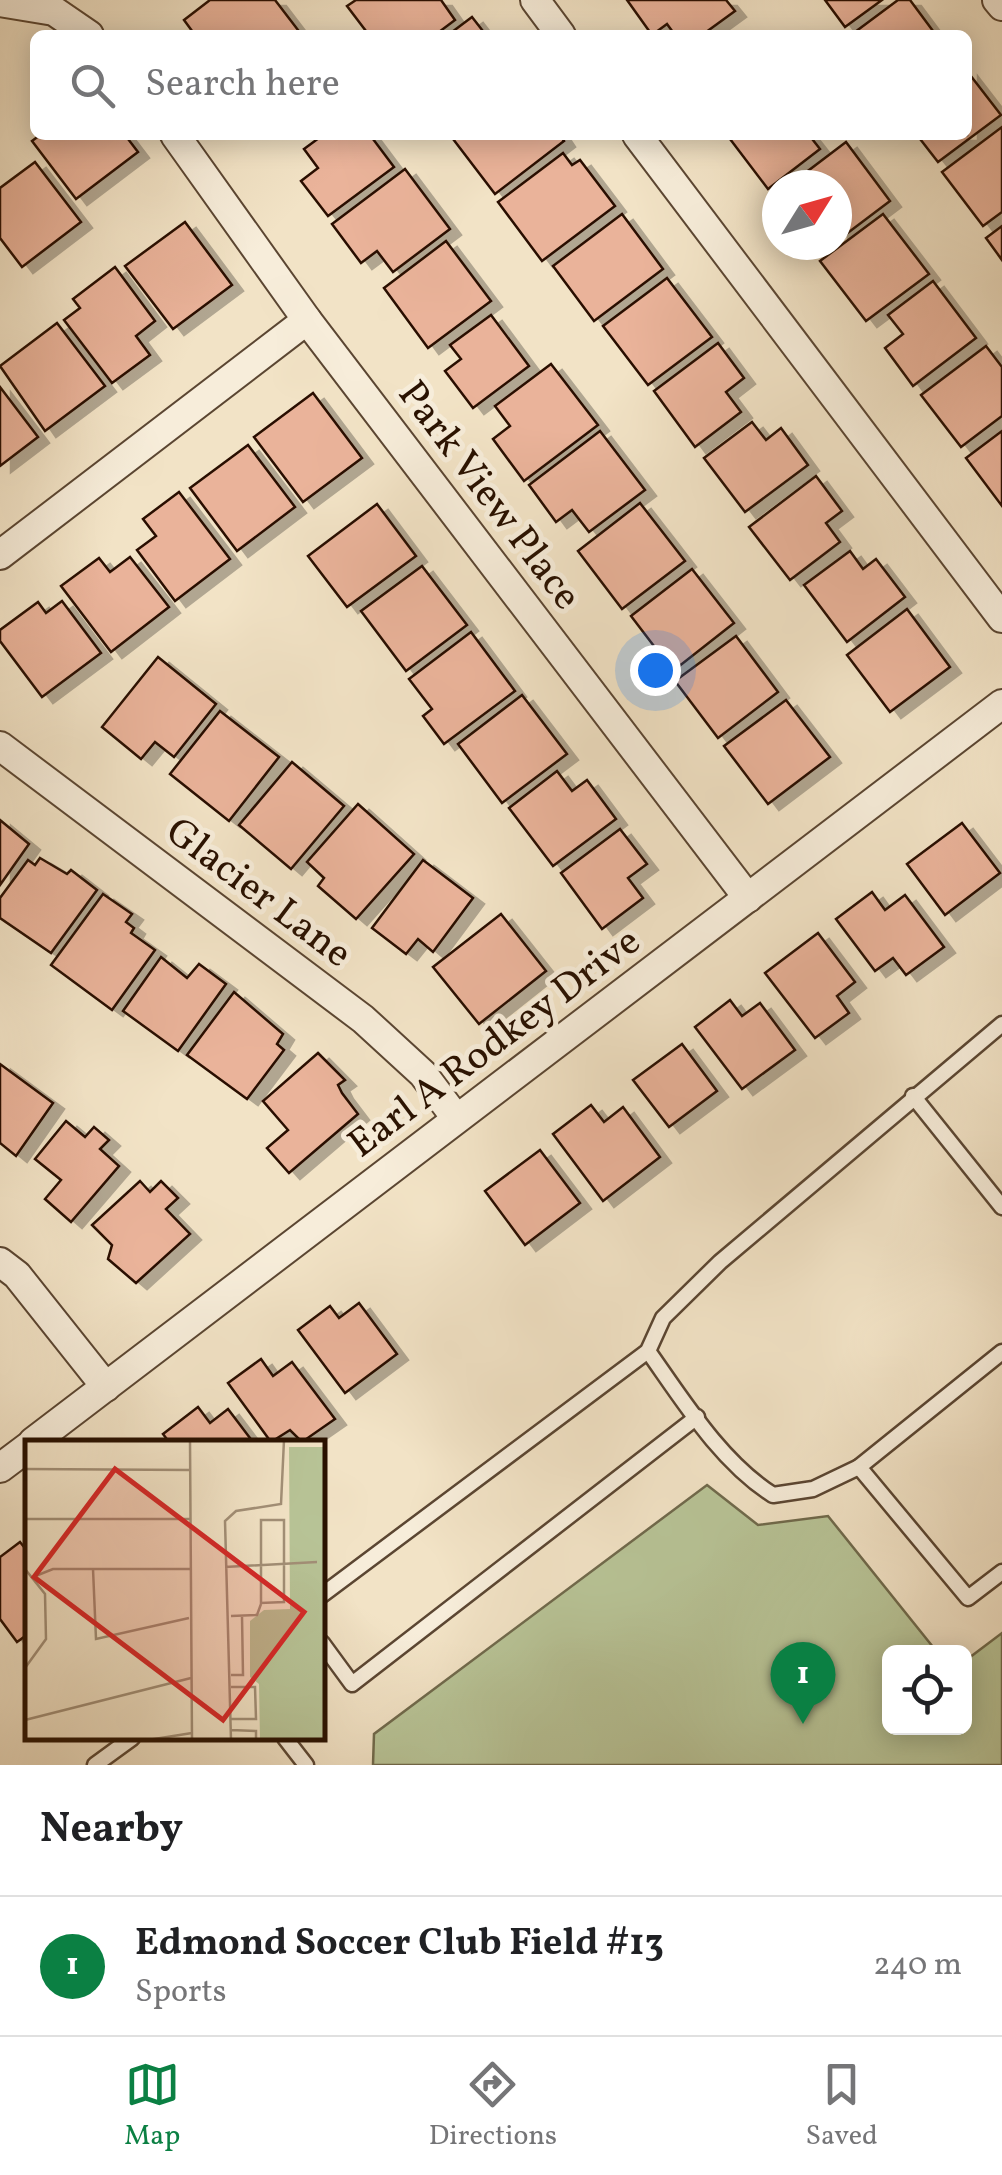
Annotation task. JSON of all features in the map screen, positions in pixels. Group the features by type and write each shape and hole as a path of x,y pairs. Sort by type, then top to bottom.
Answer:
{"street":[{"path":"535,0 557,30"},
{"path":"997,0 1002,6"},
{"path":"0,2 54,11 82,30"},
{"name":"Park View Place","path":"179,140 307,320 748,898"},
{"path":"641,140 1002,618"},
{"path":"0,555 307,320"},
{"name":"Earl A Rodkey Drive","path":"37,1440 1002,704"},
{"name":"Glacier Lane","path":"0,746 364,1019 422,1074 456,1118"},
{"path":"0,1262 18,1276 106,1387"},
{"name":"Earl A Rodkey Drive","path":"0,1468 25,1449"}],"lane":[{"path":"325,1592 648,1351 663,1318 720,1262 1002,1024"},
{"path":"913,1096 1002,1208"},
{"path":"648,1351 750,1480 773,1495 812,1489 858,1467 1002,1352"},
{"path":"325,1647 352,1684 697,1417"},
{"path":"858,1467 968,1598 1002,1572"},
{"path":"95,1765 129,1740"},
{"path":"287,1740 306,1765"}],"green space":[{"path":"707,1485 758,1525 828,1516 931,1645 882,1645 882,1735 972,1735 972,1656 1002,1633 1002,1765 373,1765 374,1734"}],"building":[{"path":"210,0 275,0 298,30 191,30 184,20"},
{"path":"356,0 441,0 455,20 442,30 365,30 347,6"},
{"path":"627,0 726,0 735,11 709,30 671,30 667,24 659,30 648,30"},
{"path":"825,0 882,0 845,27"},
{"path":"898,0 910,0 932,30 858,30"},
{"path":"472,17 482,30 455,30"},
{"path":"972,77 1001,115 972,137"},
{"path":"1002,127 1002,212 983,226 942,172"},
{"path":"129,140 138,152 76,199 32,141"},
{"path":"316,140 374,140 394,167 328,216 301,181 318,168 304,149"},
{"path":"454,140 563,140 564,141 495,194"},
{"path":"731,140 813,140 820,149 793,170 762,170 762,181"},
{"path":"921,140 967,140 938,162"},
{"path":"846,142 890,201 852,230 852,170 809,170"},
{"path":"563,153 572,165 580,160 615,206 542,261 498,202"},
{"path":"35,162 81,222 22,267 0,238 0,188"},
{"path":"405,169 450,229 393,272 377,251 361,263 332,224"},
{"path":"622,214 663,269 594,321 553,266"},
{"path":"883,214 929,274 866,321 820,261 852,260 852,237"},
{"path":"185,222 232,285 173,329 125,266"},
{"path":"1002,226 1002,260 986,238"},
{"path":"446,241 491,301 428,348 384,288"},
{"path":"115,267 155,321 136,336 150,355 112,383 64,320 80,308 73,299"},
{"path":"667,278 712,337 648,385 603,326"},
{"path":"933,281 976,338 913,386 885,348 903,334 888,315"},
{"path":"491,315 529,366 473,408 445,371 461,359 450,345"},
{"path":"57,323 105,386 45,431 0,366"},
{"path":"718,343 744,378 726,392 741,412 695,447 654,391"},
{"path":"986,346 1002,367 1002,416 961,447 921,395"},
{"path":"551,364 598,425 524,481 493,439 510,426 495,406"},
{"path":"0,387 38,437 0,466"},
{"path":"313,393 362,458 303,502 254,437"},
{"path":"752,422 766,440 781,428 808,465 745,512 704,458"},
{"path":"600,431 645,490 589,532 572,510 556,522 529,485"},
{"path":"1002,431 1002,506 966,458"},
{"path":"248,445 295,507 237,551 190,488"},
{"path":"816,476 842,511 826,523 840,542 790,580 749,527"},
{"path":"179,492 230,559 175,601 137,550 156,536 143,519"},
{"path":"640,503 685,561 622,609 578,551"},
{"path":"377,504 416,556 347,607 308,556"},
{"path":"850,551 863,569 876,559 905,597 847,642 804,585"},
{"path":"130,557 169,607 111,652 61,586 99,558 110,572"},
{"path":"422,566 467,625 406,671 361,611"},
{"path":"692,569 734,623 673,671 631,616"},
{"path":"62,601 101,653 42,697 0,641 0,630 38,602 46,613"},
{"path":"907,609 950,667 890,712 847,655"},
{"path":"471,632 515,691 444,744 423,716 432,709 409,679"},
{"path":"736,636 778,692 718,738 675,681"},
{"path":"158,657 216,704 174,757 155,742 141,759 102,727"},
{"path":"522,695 567,754 502,803 458,744"},
{"path":"786,700 830,757 768,804 724,746"},
{"path":"220,711 279,757 229,821 170,774"},
{"path":"292,762 344,806 291,869 239,825"},
{"path":"557,771 572,791 587,780 616,819 553,866 509,808"},
{"path":"358,804 414,854 356,919 318,886 324,878 307,862"},
{"path":"0,820 29,844 0,885"},
{"path":"962,823 1000,873 945,915 907,864"},
{"path":"620,829 647,864 628,878 643,898 602,929 561,873"},
{"path":"40,858 67,874 71,870 97,890 51,953 0,918 0,898 28,860 35,865"},
{"path":"423,860 473,898 433,952 418,939 406,954 372,928"},
{"path":"872,892 885,910 905,895 944,947 906,975 893,958 875,971 836,919"},
{"path":"103,894 132,914 126,922 134,928 131,933 155,950 112,1010 51,965"},
{"path":"501,914 546,971 479,1024 433,967"},
{"path":"818,933 855,982 837,996 849,1013 815,1038 765,973"},
{"path":"161,957 187,978 199,964 226,984 178,1051 123,1011"},
{"path":"234,992 283,1034 277,1044 284,1050 247,1099 187,1055"},
{"path":"730,1000 742,1016 760,1003 795,1050 742,1089 695,1027"},
{"path":"682,1044 717,1091 669,1127 633,1080"},
{"path":"318,1053 345,1080 338,1085 358,1114 289,1173 267,1148 288,1130 263,1101"},
{"path":"0,1064 53,1103 16,1156 0,1143"},
{"path":"591,1105 604,1122 623,1107 660,1157 603,1201 553,1134"},
{"path":"66,1121 85,1137 94,1127 109,1140 100,1149 119,1166 71,1222 45,1199 61,1180 35,1159"},
{"path":"540,1150 580,1203 525,1245 485,1191"},
{"path":"140,1181 150,1192 161,1181 178,1198 166,1209 190,1234 136,1283 108,1259 112,1245 92,1225"},
{"path":"359,1303 397,1354 345,1393 298,1330 330,1306 339,1318"},
{"path":"261,1359 273,1376 292,1362 335,1419 305,1440 290,1430 270,1440 228,1383"},
{"path":"198,1407 210,1423 228,1409 251,1440 168,1440 163,1434"},
{"path":"20,1542 25,1548 25,1636 17,1642 0,1619 0,1557"}],"place":[{"name":"Edmond Soccer Club Field #13","path":"803,1724"}]}
